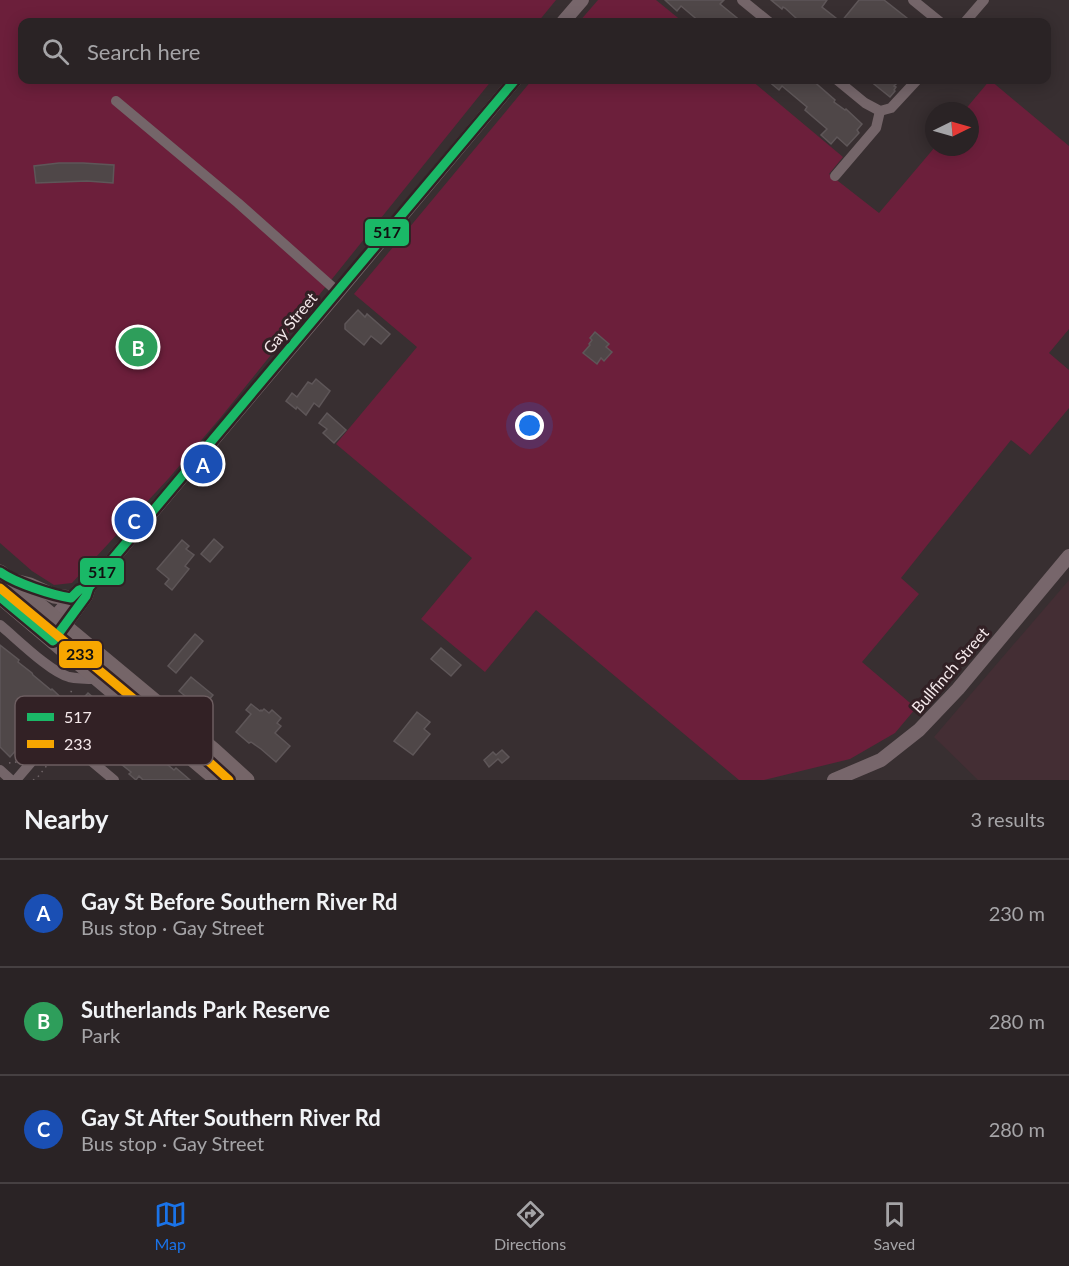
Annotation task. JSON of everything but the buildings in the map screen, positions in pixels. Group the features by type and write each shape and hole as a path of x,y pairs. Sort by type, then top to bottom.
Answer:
{"main road":[{"path":"567,18 582,0"},
{"name":"Gay Street","path":"48,636 86,596 88,587 512,84"},
{"name":"Bullfinch Street","path":"834,780 881,760 919,730 958,689 1069,556"},
{"path":"5,576 54,596 71,598"},
{"path":"5,576 149,696"},
{"name":"Gay Street","path":"59,622 71,598 79,590 88,587"},
{"path":"0,597 117,696"},
{"path":"213,749 248,780"},
{"path":"200,765 218,780"}],"street":[{"path":"742,0 764,18"},
{"path":"913,0 935,18"},
{"path":"968,18 984,0"},
{"path":"842,84 865,103 880,111 891,108 913,84"},
{"path":"116,101 238,203 338,292"},
{"path":"835,176 876,128 880,111"},
{"path":"0,625 56,671 70,677 98,680"},
{"path":"16,780 29,765"},
{"path":"96,765 114,780"},
{"path":"3,767 11,780"}],"path":[{"path":"69,696 73,688 70,677"}],"shaded area":[{"path":"0,0 556,0 541,18 18,18 18,84 489,84 221,417 169,478 72,583 54,585 32,571 0,543"},
{"path":"598,0 656,0 678,18 582,18"},
{"path":"529,84 756,84 843,157 829,174 879,213 927,156 979,156 979,102 972,102 987,84 995,84 1069,146 1069,329 1049,353 1069,370 1069,408 1030,455 1011,440 901,578 919,594 862,662 916,708 895,733 850,759 764,780 739,780 536,610 485,672 421,619 472,558 336,444 417,347 354,294"},
{"path":"1069,580 1069,780 978,780 934,737"}],"transit line":[{"name":"517","path":"0,597 53,641 86,596 89,587 512,84"},
{"name":"517","path":"0,572 34,588 71,598 79,590 89,587 97,577"},
{"name":"233","path":"0,588 130,696"},
{"name":"233","path":"213,765 229,780"}],"place":[{"name":"Sutherlands Park Reserve","path":"138,347"},
{"name":"Gay St Before Southern River Rd","path":"203,464"},
{"name":"Gay St After Southern River Rd","path":"134,520"}]}
